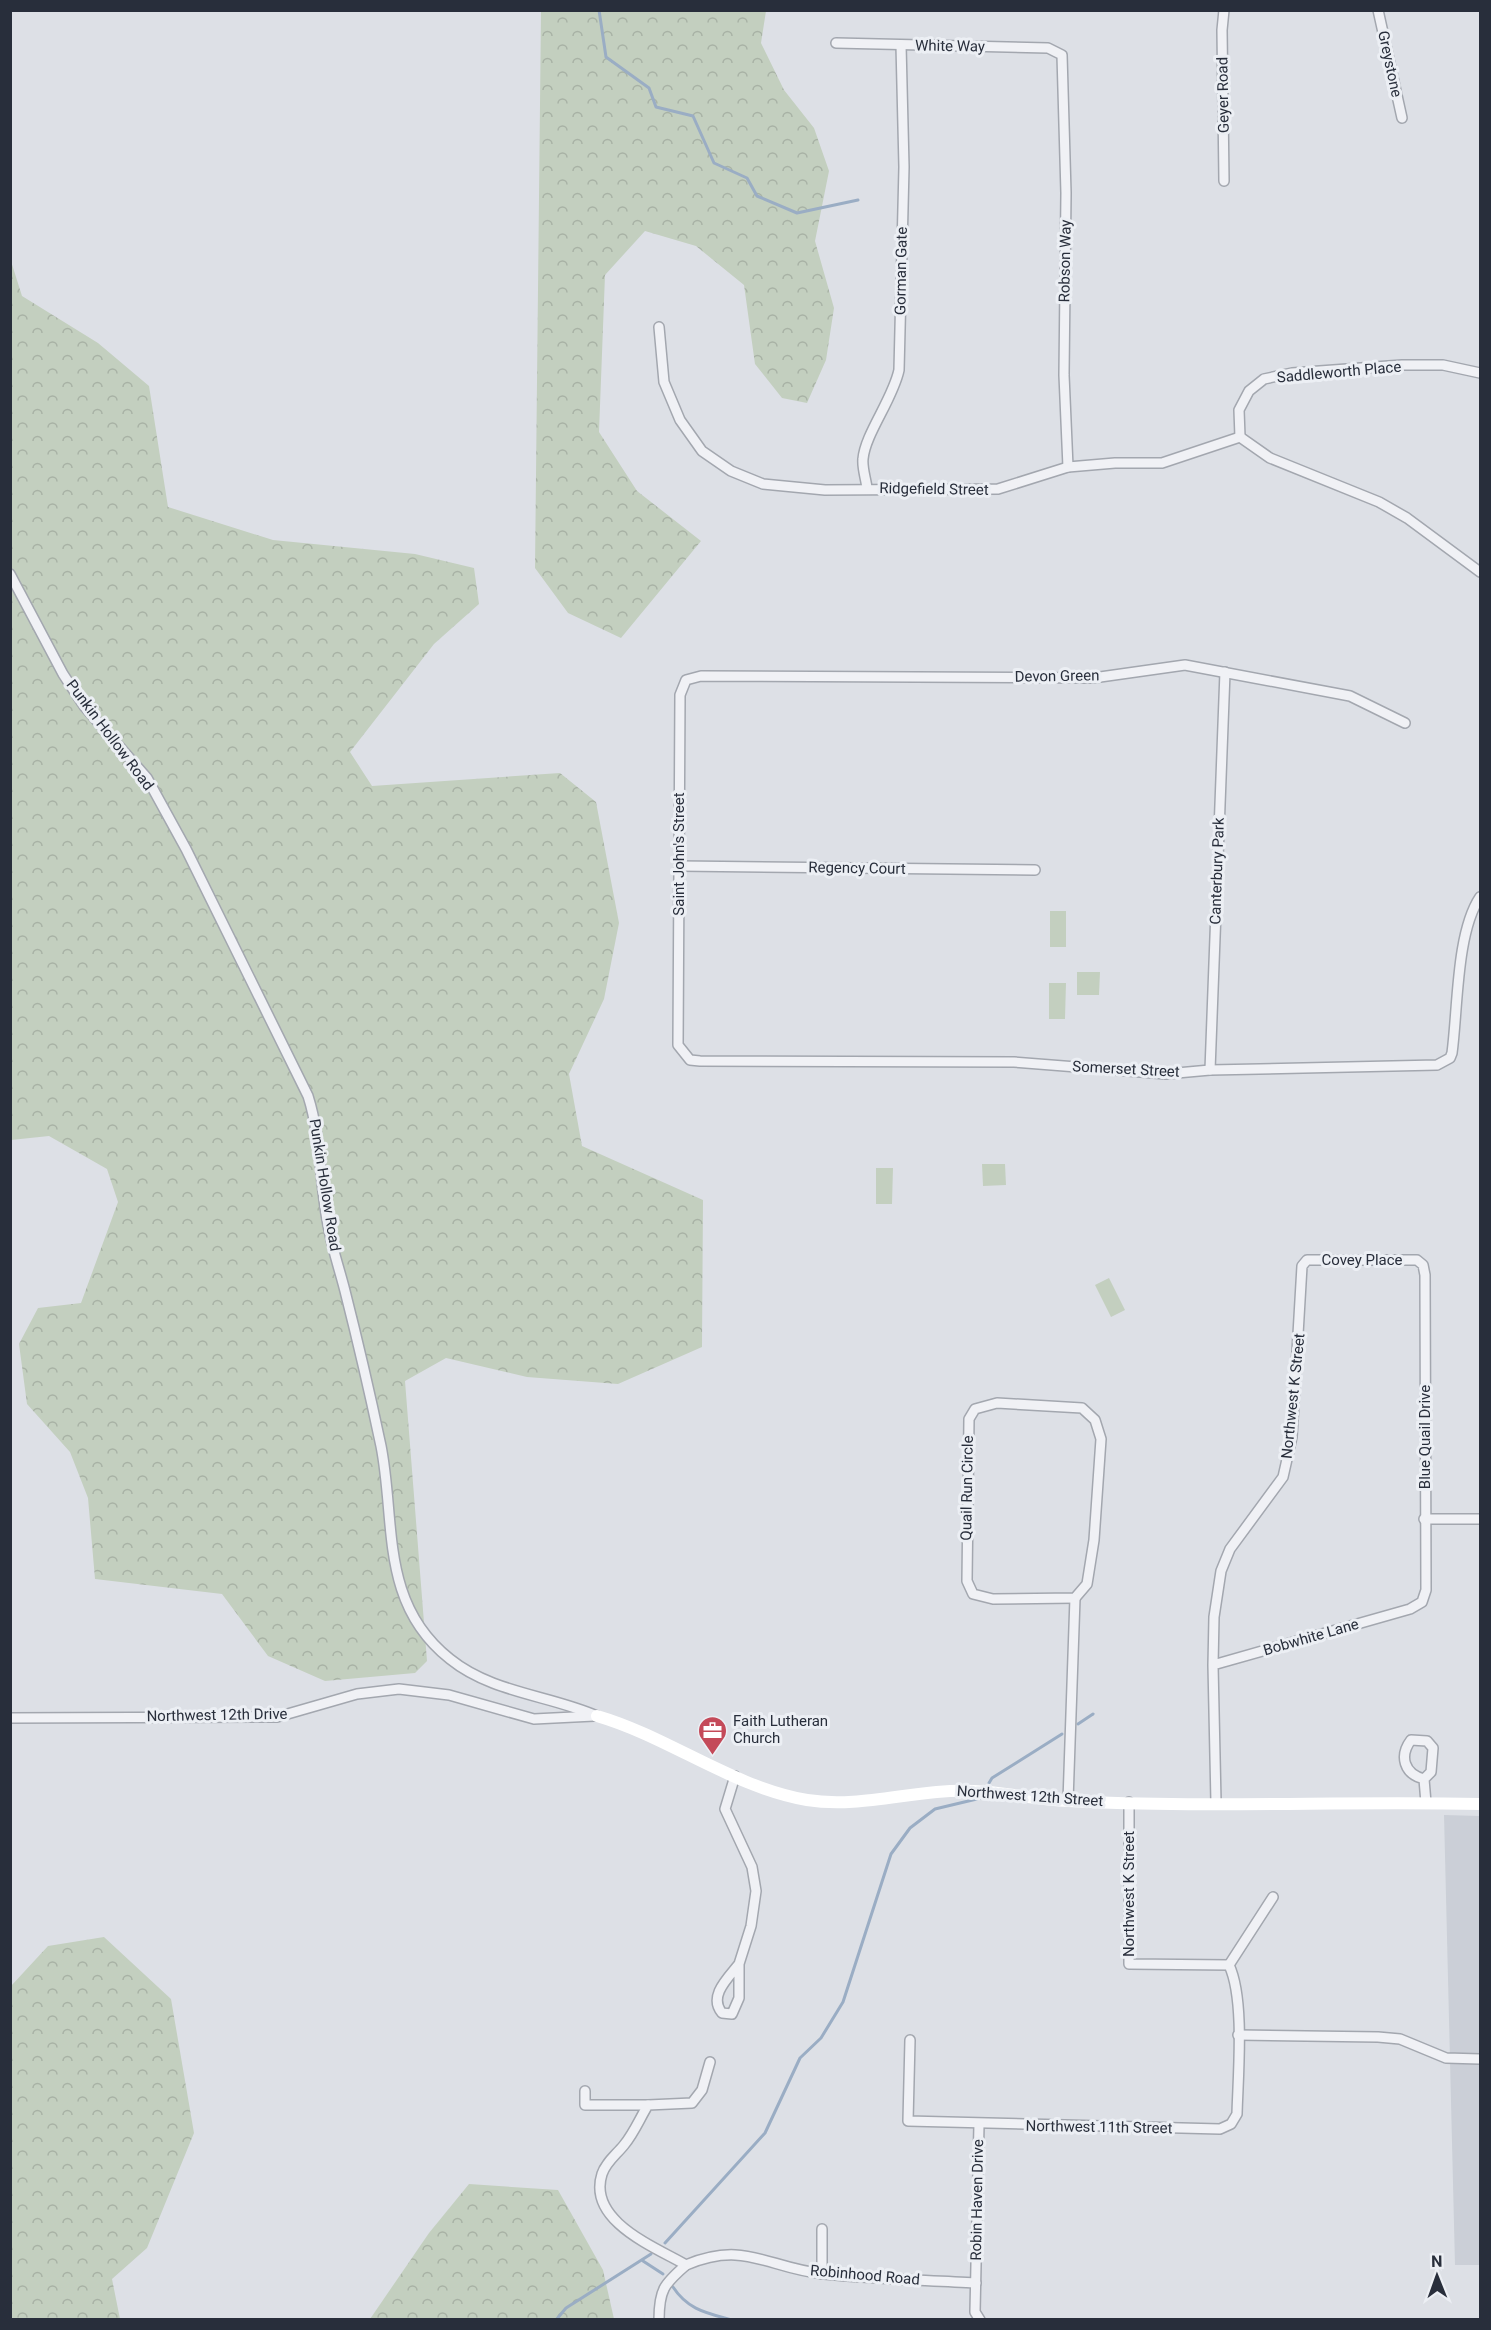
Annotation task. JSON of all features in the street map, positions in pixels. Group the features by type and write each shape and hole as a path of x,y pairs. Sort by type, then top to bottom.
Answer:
{"street":[{"name":"Geyer Road","path":"1224,10 1222,30 1224,181"},
{"name":"Greystone","path":"1378,10 1402,118"},
{"name":"White Way","path":"836,43 1048,48 1062,55"},
{"name":"Gorman Gate","path":"867,488 863,459 879,418 895,389 899,370 904,167 901,45"},
{"name":"Robson Way","path":"1062,55 1066,193 1064,375 1068,467"},
{"name":"Ridgefield Street","path":"659,327 660,357 669,397 680,420 702,451 731,471 762,484 814,490 998,489 1068,467 1115,463 1162,463 1240,437"},
{"name":"Saddleworth Place","path":"1240,437 1239,410 1249,391 1264,379 1292,373 1402,365 1443,365 1480,373"},
{"path":"1240,437 1270,458 1379,502 1407,518 1480,572"},
{"name":"Punkin Hollow Road","path":"10,574 63,674 84,706 147,778 186,849 308,1096 316,1121 328,1229 381,1448 390,1542 401,1588 420,1628 450,1660 475,1675 504,1688 576,1707 597,1716"},
{"name":"Devon Green","path":"700,676 1093,678 1185,665 1350,696 1405,723"},
{"name":"Canterbury Park","path":"1210,1070 1224,672"},
{"name":"Saint John's Street","path":"678,1044 680,695 686,680 700,676"},
{"name":"Regency Court","path":"679,866 1035,870"},
{"name":"Somerset Street","path":"678,1044 690,1060 700,1061 1014,1062 1166,1074 1210,1070 1428,1066 1445,1063 1452,1053 1468,924 1480,897"},
{"name":"Covey Place","path":"1307,1260 1417,1260"},
{"name":"Northwest K Street","path":"1216,1802 1214,1617 1221,1571 1230,1549 1283,1477 1292,1437 1301,1276 1302,1266 1307,1260"},
{"name":"Blue Quail Drive","path":"1410,1609 1422,1602 1426,1590 1425,1275 1423,1265 1417,1260"},
{"name":"Quail Run Circle","path":"1068,1801 1075,1598 1087,1584 1094,1540 1101,1439 1095,1420 1082,1408 997,1403 975,1409 969,1419 967,1439 967,1581 973,1594 993,1599 1075,1598"},
{"path":"1424,1519 1480,1519"},
{"name":"Bobwhite Lane","path":"1213,1665 1410,1609"},
{"name":"Northwest 12th Drive","path":"10,1718 277,1717 357,1694 399,1689 449,1695 534,1719 597,1716"},
{"name":"Northwest 12th Street","path":"597,1716 735,1776 807,1800 833,1801 932,1790 975,1791 1068,1801 1480,1804"},
{"path":"735,1776 725,1809 752,1868 756,1891 751,1926 739,1964 739,1998 732,2014 722,2013 718,2008 717,1994 739,1964"},
{"path":"1424,1779 1426,1803"},
{"name":"Northwest K Street","path":"1129,1802 1130,1964 1229,1965"},
{"path":"1273,1897 1229,1965 1234,1976 1238,2035 1400,2039 1446,2058 1480,2060"},
{"name":"Northwest 11th Street","path":"979,2124 1220,2129 1231,2124 1237,2114 1238,2035"},
{"name":"Robin Haven Drive","path":"910,2040 908,2121 979,2124 975,2312 980,2319"},
{"path":"585,2091 585,2105 692,2103 702,2090 710,2062"},
{"path":"648,2105 625,2144 608,2163 601,2176 601,2195 611,2217 631,2235 686,2265"},
{"path":"822,2229 822,2274"},
{"name":"Robinhood Road","path":"659,2319 659,2297 667,2281 686,2265 709,2255 734,2253 822,2274 975,2283"}],"shaded area":[{"path":"1444,1815 1480,1816 1480,2265 1455,2265"}],"green space":[{"path":"541,11 766,11 761,43 784,90 814,128 829,171 815,241 834,308 826,360 807,403 782,398 755,364 744,285 696,246 645,231 605,275 599,432 637,491 701,541 621,638 568,613 535,568"},
{"path":"10,258 22,296 98,343 149,386 168,507 273,540 415,554 474,568 479,604 434,644 350,752 372,786 560,773 596,802 619,923 604,999 569,1074 582,1146 703,1200 702,1347 618,1384 527,1377 446,1358 405,1381 427,1661 415,1673 325,1681 268,1656 222,1594 95,1579 88,1498 70,1452 27,1404 19,1344 38,1308 81,1303 118,1202 107,1169 49,1136 11,1140"},
{"path":"1050,911 1066,911 1066,947 1050,947"},
{"path":"1077,972 1100,972 1099,995 1077,995"},
{"path":"1049,983 1066,983 1065,1019 1049,1019"},
{"path":"982,1164 1005,1164 1006,1185 983,1186"},
{"path":"876,1168 893,1168 892,1204 876,1204"},
{"path":"1109,1278 1125,1310 1111,1317 1095,1285"},
{"path":"104,1937 171,1999 194,2133 147,2248 112,2279 120,2319 11,2319 11,1986 48,1946"},
{"path":"469,2184 558,2190 603,2270 614,2319 370,2319 429,2233"}],"waterway":[{"path":"599,10 606,57 649,88 656,107 693,116 714,163 747,178 757,196 797,213 858,200"},
{"path":"1078,1724 1093,1714"},
{"path":"989,1783 992,1778 1062,1734"},
{"path":"665,2243 765,2133 800,2058 821,2038 843,2002 891,1854 910,1828 935,1809 981,1798"},
{"path":"556,2320 566,2308 651,2254"},
{"path":"643,2261 663,2274"},
{"path":"673,2287 692,2306 706,2313 732,2320"}],"place":[{"name":"Faith Lutheran Church","path":"712,1756"}]}
